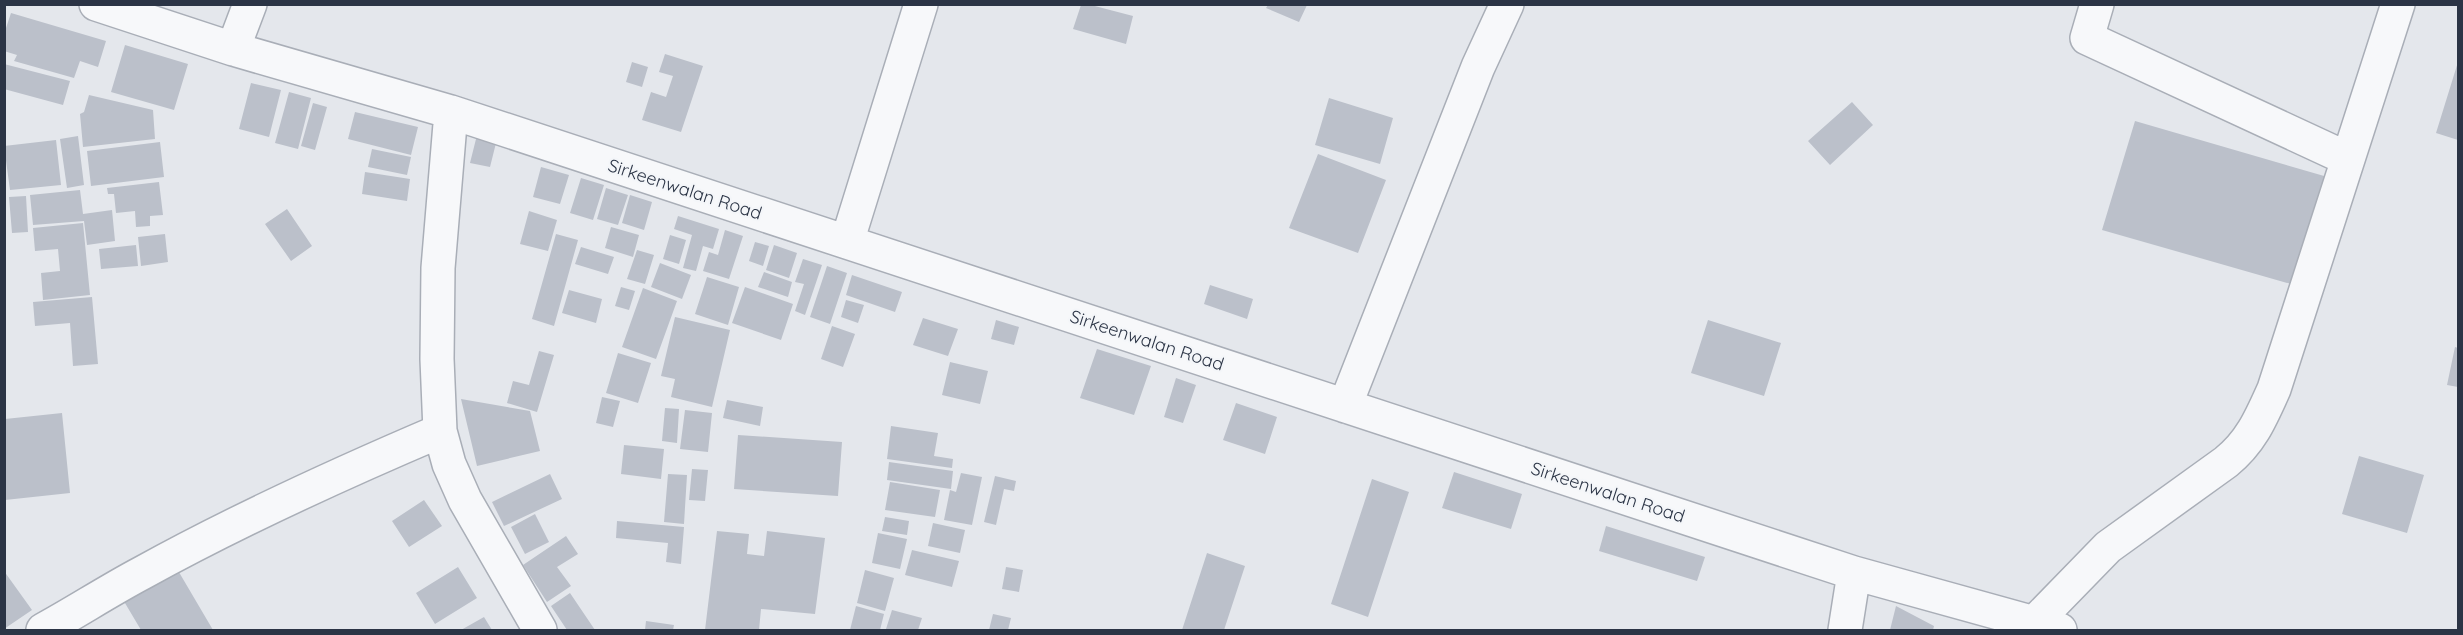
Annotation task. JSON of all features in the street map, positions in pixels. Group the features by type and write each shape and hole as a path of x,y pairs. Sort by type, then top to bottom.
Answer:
{"street":[{"name":"Sirkeenwalan Road","path":"96,4 233,50 451,112 1854,573 2047,627"},
{"path":"233,50 250,4"},
{"path":"847,242 921,4"},
{"path":"1345,406 1478,67 1507,4"},
{"path":"2097,4 2087,38 2348,159"},
{"path":"2047,627 2108,547 2226,462 2241,450 2255,431 2274,389 2398,4"},
{"path":"451,112 438,268 437,358 440,431 449,464 465,500 540,630"},
{"path":"43,630 141,573 222,531 369,461 440,431"},
{"path":"1845,630 1854,573"}],"building":[{"path":"1081,5 1091,5 1133,16 1126,44 1073,29"},
{"path":"1268,5 1307,5 1299,22 1266,8"},
{"path":"11,13 106,41 98,67 80,61 74,78 14,61 17,55 4,51 4,34"},
{"path":"125,45 188,64 174,110 111,92"},
{"path":"665,54 703,66 681,132 642,120 651,92 666,97 673,76 659,72"},
{"path":"632,62 648,67 642,87 626,82"},
{"path":"2458,62 2458,140 2436,133"},
{"path":"4,64 70,81 63,105 4,89"},
{"path":"251,83 281,90 269,137 239,129"},
{"path":"289,92 311,98 298,149 275,143"},
{"path":"89,95 153,110 155,139 83,147 80,114 84,112"},
{"path":"1329,98 1393,118 1380,164 1315,145"},
{"path":"1852,102 1873,125 1830,165 1808,141"},
{"path":"313,103 327,107 315,150 301,146"},
{"path":"355,112 418,127 411,155 348,139"},
{"path":"2135,121 2331,178 2298,286 2102,230"},
{"path":"477,135 497,139 490,167 470,163"},
{"path":"78,136 84,185 67,188 60,139"},
{"path":"56,140 61,185 10,190 4,146"},
{"path":"160,142 164,177 91,186 87,151"},
{"path":"372,149 411,157 407,175 368,167"},
{"path":"1318,154 1386,180 1358,253 1289,228"},
{"path":"541,167 569,175 560,204 533,197"},
{"path":"365,172 410,179 407,201 362,194"},
{"path":"581,178 604,185 593,220 570,213"},
{"path":"159,182 163,215 150,216 150,226 136,227 135,211 116,213 114,194 108,194 107,188"},
{"path":"606,188 628,195 618,225 597,219"},
{"path":"80,190 83,214 112,210 115,241 87,245 84,221 33,225 30,195"},
{"path":"630,195 652,202 644,230 622,223"},
{"path":"26,196 28,232 12,233 9,197"},
{"path":"287,209 312,246 291,261 265,224"},
{"path":"529,211 557,220 548,251 520,244"},
{"path":"678,216 719,229 713,249 703,246 696,271 683,268 692,235 674,229"},
{"path":"83,223 90,295 43,300 41,273 60,271 58,249 35,251 33,228"},
{"path":"611,227 639,235 633,257 605,248"},
{"path":"725,230 743,236 729,279 703,271 709,252 718,255"},
{"path":"165,234 168,262 141,266 138,237"},
{"path":"556,234 578,240 554,326 532,319"},
{"path":"670,235 686,240 679,264 663,259"},
{"path":"755,242 769,246 763,266 749,261"},
{"path":"136,245 138,266 101,269 99,249"},
{"path":"774,245 797,253 789,278 766,270"},
{"path":"581,247 614,257 608,274 575,264"},
{"path":"637,250 654,255 645,284 627,279"},
{"path":"803,259 822,265 805,315 795,311 804,284 795,282"},
{"path":"660,263 691,275 682,299 651,287"},
{"path":"827,266 847,273 830,324 810,317"},
{"path":"764,272 792,282 788,297 758,287"},
{"path":"852,275 902,292 895,312 846,295"},
{"path":"707,277 739,287 728,325 695,314"},
{"path":"1210,285 1253,299 1247,319 1204,304"},
{"path":"621,287 635,291 629,310 615,306"},
{"path":"745,287 793,304 781,340 732,323"},
{"path":"643,288 677,301 656,359 622,347"},
{"path":"569,290 602,299 596,323 562,313"},
{"path":"92,297 98,364 73,366 70,323 35,326 33,302"},
{"path":"846,300 864,305 858,323 841,317"},
{"path":"675,317 730,330 712,407 671,397 675,379 661,376"},
{"path":"923,318 958,329 948,356 913,345"},
{"path":"996,320 1019,327 1014,345 991,339"},
{"path":"1708,320 1781,343 1764,396 1691,373"},
{"path":"832,326 855,334 843,367 821,359"},
{"path":"2455,347 2458,348 2458,387 2447,385"},
{"path":"1097,349 1151,366 1134,415 1080,398"},
{"path":"539,351 554,355 537,412 507,403 513,381 529,385"},
{"path":"618,353 651,363 638,403 606,393"},
{"path":"950,362 988,371 980,404 942,395"},
{"path":"1176,378 1196,385 1183,423 1164,417"},
{"path":"602,397 620,401 613,427 596,423"},
{"path":"461,399 530,411 540,451 477,466"},
{"path":"727,400 763,407 760,426 723,418"},
{"path":"1236,403 1277,417 1265,454 1223,440"},
{"path":"665,408 679,409 677,443 662,441"},
{"path":"685,410 712,413 708,452 680,449"},
{"path":"62,413 70,493 5,500 5,419"},
{"path":"891,426 938,433 934,456 953,459 952,468 887,459"},
{"path":"738,435 842,442 838,496 734,489"},
{"path":"624,445 664,449 661,479 621,474"},
{"path":"2359,456 2424,475 2407,533 2342,514"},
{"path":"889,462 953,471 951,489 887,480"},
{"path":"692,469 708,470 705,501 689,500"},
{"path":"1454,472 1522,494 1511,529 1442,508"},
{"path":"961,473 982,477 972,525 944,520 950,490 956,492"},
{"path":"550,474 562,499 504,526 492,502"},
{"path":"668,474 687,475 684,524 664,522"},
{"path":"995,476 1016,481 1014,491 1004,489 996,525 984,522"},
{"path":"1372,479 1409,492 1368,617 1331,604"},
{"path":"890,482 940,490 935,517 885,510"},
{"path":"424,500 442,526 409,547 392,521"},
{"path":"535,514 549,542 525,554 511,527"},
{"path":"885,517 909,521 907,535 882,531"},
{"path":"617,521 684,527 681,564 666,562 668,543 616,538"},
{"path":"933,523 965,530 960,553 928,546"},
{"path":"1606,526 1705,557 1697,581 1599,551"},
{"path":"717,531 749,534 747,554 764,556 767,531 825,538 815,614 761,609 759,630 705,630"},
{"path":"878,533 907,539 900,569 872,563"},
{"path":"566,536 578,554 557,567 571,586 547,602 523,565"},
{"path":"912,550 959,561 952,587 905,575"},
{"path":"1207,553 1245,566 1224,630 1182,630"},
{"path":"173,562 213,630 141,630 119,593"},
{"path":"458,567 477,598 435,624 416,593"},
{"path":"1006,567 1023,570 1019,592 1002,589"},
{"path":"865,570 894,578 885,611 857,603"},
{"path":"4,571 32,610 4,629"},
{"path":"570,593 595,630 567,630 551,606"},
{"path":"856,606 884,614 880,630 850,630"},
{"path":"1896,606 1934,626 1933,630 1890,630"},
{"path":"892,610 922,618 918,630 886,629"},
{"path":"993,614 1011,618 1008,630 989,630"},
{"path":"484,617 492,630 461,630"},
{"path":"646,621 674,625 673,630 645,630"}]}
